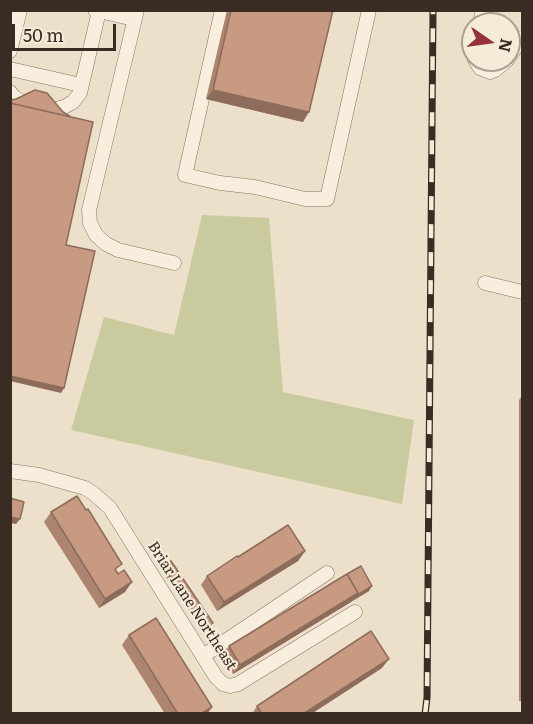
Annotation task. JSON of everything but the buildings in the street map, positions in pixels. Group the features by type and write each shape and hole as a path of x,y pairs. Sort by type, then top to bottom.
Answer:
{"street":[{"path":"10,51 20,10"},
{"path":"222,10 185,175 220,183 255,187 305,199 327,199 369,10"},
{"path":"10,92 25,104 38,108 51,110 73,102 80,93 97,11 136,13 88,210 90,223 96,235 106,244 118,250 174,263"},
{"path":"10,69 81,85"},
{"path":"485,283 522,292"},
{"name":"Briar Lane Northeast","path":"10,471 39,475 85,488 110,508 222,684 230,686 238,684 355,612"},
{"path":"203,656 327,573"}],"green space":[{"path":"202,215 269,218 283,392 414,420 402,504 71,430 104,317 174,335"}],"railway":[{"path":"425,714 427,698 433,10"}]}
